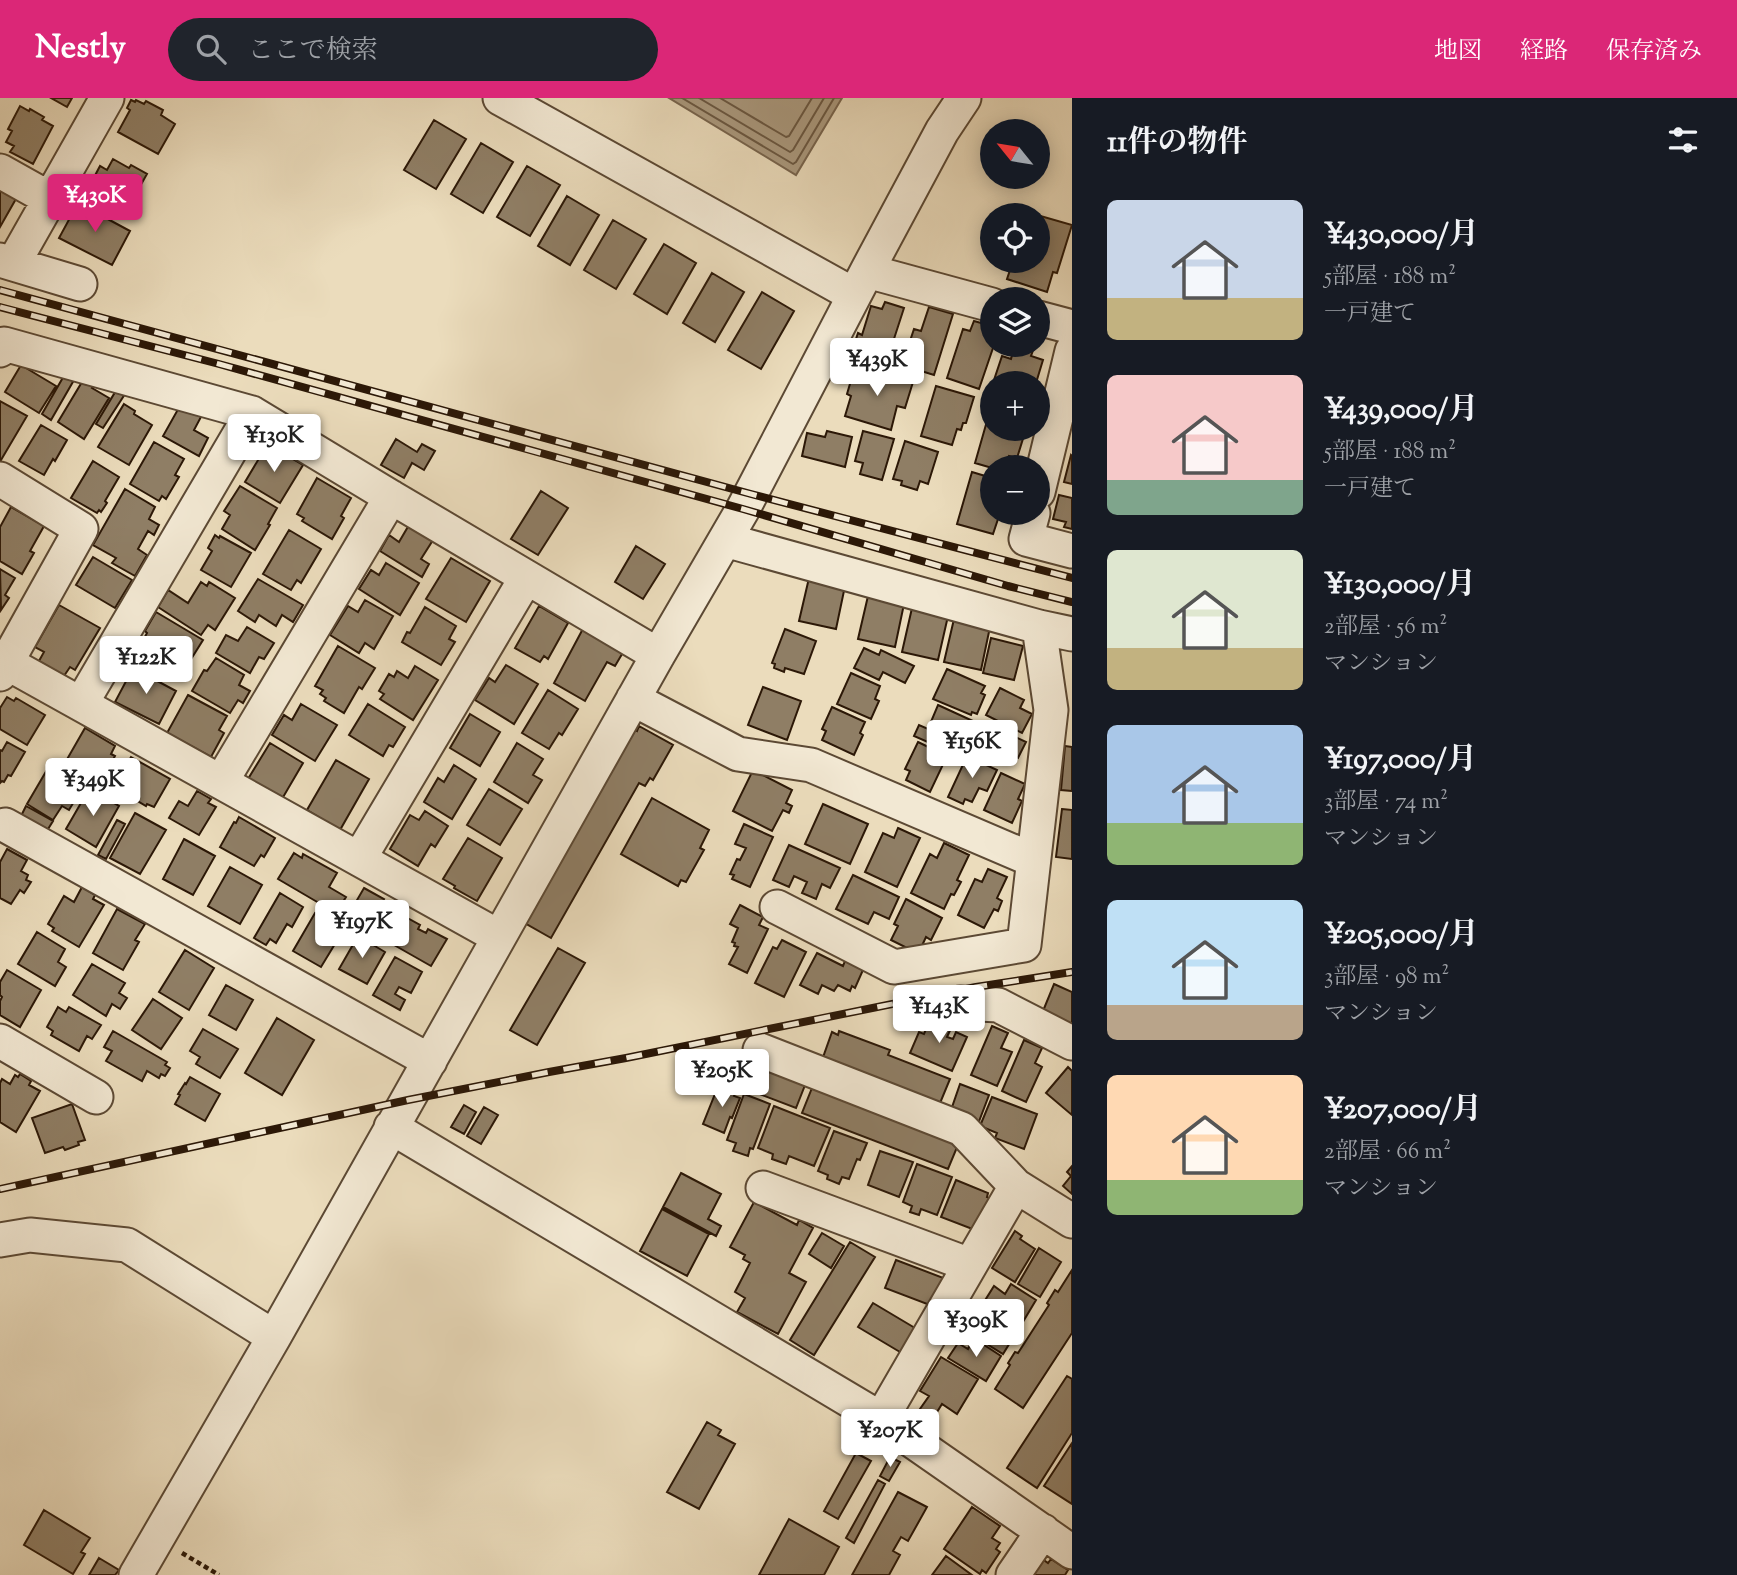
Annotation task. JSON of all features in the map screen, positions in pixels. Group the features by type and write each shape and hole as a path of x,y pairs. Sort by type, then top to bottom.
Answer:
{"street":[{"path":"80,284 7,262 50,199 107,98"},
{"path":"500,98 860,283 980,303"},
{"path":"136,1575 274,1337 658,654 743,509 860,283 942,131 964,98"},
{"path":"0,171 50,199"},
{"path":"1050,321 1072,327"},
{"path":"0,350 4,344 252,413 391,498 658,654"},
{"path":"1047,455 1072,351"},
{"path":"81,704 252,413"},
{"path":"0,479 81,529 4,668 81,704 499,937"},
{"path":"221,782 391,498"},
{"path":"1029,525 1026,539 1072,551"},
{"path":"725,540 1072,634"},
{"path":"359,859 526,578"},
{"path":"777,906 894,967 1024,945 1051,710 1039,626"},
{"path":"633,699 738,754 811,765 1034,860"},
{"path":"5,825 430,1061"},
{"path":"960,1003 998,1004 1072,1043"},
{"path":"0,1041 96,1097"},
{"path":"760,1049 962,1129 1016,1186 1072,1221"},
{"path":"391,1127 881,1419 1072,1552"},
{"path":"881,1419 1016,1186"},
{"path":"764,1188 970,1265"},
{"path":"0,1240 30,1235 127,1245 274,1337"},
{"path":"1013,1575 1043,1531"}],"path":[{"path":"157,1539 219,1575"}],"water":[{"path":"669,98 842,98 796,175"}],"building":[{"path":"51,98 72,98 67,107"},
{"path":"131,100 144,104 146,101 163,110 161,115 175,124 158,154 118,132 130,110 127,108"},
{"path":"20,106 44,117 42,120 53,126 33,164 10,152 14,146 6,142 12,131 8,129"},
{"path":"434,120 466,139 436,189 404,170"},
{"path":"481,143 513,162 483,213 451,194"},
{"path":"113,159 147,174 125,213 88,194 100,166 107,170"},
{"path":"527,166 560,185 530,236 497,217"},
{"path":"0,187 17,197 0,227"},
{"path":"567,196 599,215 570,265 538,246"},
{"path":"78,203 130,231 112,265 59,238"},
{"path":"1050,219 1072,225 1057,273 1053,272 1048,287 1032,287 1007,279 1009,273 1050,273"},
{"path":"613,220 646,239 616,289 584,270"},
{"path":"664,244 696,263 667,314 634,294"},
{"path":"712,273 744,292 715,342 683,323"},
{"path":"762,292 794,311 761,369 728,350"},
{"path":"885,302 904,308 892,345 899,347 894,362 853,348 858,333 862,335 871,306 882,309"},
{"path":"929,307 953,314 934,375 902,365 914,329 921,331"},
{"path":"974,321 980,323 980,357 990,357 985,371 980,371 979,389 947,378 963,329 970,331"},
{"path":"1002,357 1034,357 1043,360 1040,371 997,371"},
{"path":"21,365 56,386 39,413 5,392"},
{"path":"860,367 913,382 905,408 897,406 891,430 845,416 851,396 847,394 852,377 857,379"},
{"path":"65,374 74,380 51,420 42,414"},
{"path":"87,381 94,385 92,388 109,398 84,439 58,422 82,382 85,384"},
{"path":"936,386 974,397 966,423 963,423 961,430 957,429 952,445 921,436"},
{"path":"117,389 125,394 103,428 96,424"},
{"path":"0,401 27,416 1,460 0,460"},
{"path":"124,404 152,425 129,465 98,447"},
{"path":"181,404 202,415 194,430 208,438 199,456 163,436"},
{"path":"41,425 67,440 44,475 19,461"},
{"path":"827,431 852,437 845,467 802,456 807,433 825,437"},
{"path":"863,431 894,439 882,480 860,474 863,463 855,461"},
{"path":"396,439 417,452 422,444 435,451 424,470 412,463 404,478 381,465"},
{"path":"905,441 938,452 928,484 920,481 917,490 901,485 902,481 893,479"},
{"path":"981,441 1022,441 1018,455 980,455 980,464 975,463"},
{"path":"154,442 184,459 175,475 179,477 166,499 162,496 159,501 130,484"},
{"path":"272,447 303,465 280,503 245,482 264,450 269,453"},
{"path":"1072,456 1072,484 1064,482"},
{"path":"93,461 119,477 105,501 107,503 101,512 99,510 97,513 71,498"},
{"path":"972,472 980,474 980,525 996,525 993,534 957,524"},
{"path":"317,478 351,498 332,539 302,521 304,518 297,514"},
{"path":"240,486 277,508 255,550 222,529 230,515 224,511"},
{"path":"125,489 155,507 149,519 159,525 154,535 148,531 138,549 147,555 135,576 112,563 116,558 93,545"},
{"path":"541,491 568,508 538,555 511,539"},
{"path":"1059,495 1072,498 1072,529 1064,527 1066,522 1053,519"},
{"path":"11,507 44,526 30,551 34,553 22,574 0,561 0,527"},
{"path":"409,525 433,540 421,559 429,564 422,577 380,551 389,535 399,542"},
{"path":"289,530 321,549 301,583 297,580 291,590 263,574"},
{"path":"215,535 251,553 231,587 201,570 212,551 208,548"},
{"path":"636,546 665,564 643,599 615,582"},
{"path":"93,557 132,580 115,608 76,585"},
{"path":"451,558 490,581 466,622 426,599"},
{"path":"386,563 419,583 400,615 359,589 371,570 379,575"},
{"path":"0,569 15,578 5,595 9,598 1,610"},
{"path":"809,578 845,586 836,629 799,621"},
{"path":"258,579 303,605 293,622 282,615 276,626 259,615 255,622 238,611"},
{"path":"201,582 207,586 209,582 235,598 215,630 208,625 201,635 158,607 168,590 188,603"},
{"path":"868,596 904,604 895,647 858,639"},
{"path":"365,600 393,616 374,649 365,643 359,653 330,635 348,606 358,612"},
{"path":"59,605 100,628 75,670 70,667 64,676 39,661 44,652 35,647"},
{"path":"539,606 568,623 548,659 544,656 540,662 515,648"},
{"path":"425,607 456,626 449,639 455,642 441,665 402,642"},
{"path":"912,608 948,616 938,660 902,652"},
{"path":"156,612 203,640 183,672 140,646"},
{"path":"954,619 990,627 981,670 944,662"},
{"path":"585,625 625,649 615,666 607,662 585,701 554,683"},
{"path":"247,627 274,643 264,659 259,657 250,673 216,653 226,635 238,641"},
{"path":"785,629 816,641 804,674 785,668 784,672 774,668 775,664 772,663"},
{"path":"991,638 1023,646 1014,680 983,673"},
{"path":"338,646 375,668 362,689 359,687 344,713 324,701 326,698 320,694 323,690 315,686"},
{"path":"864,648 879,655 881,650 914,666 905,683 883,672 879,680 854,668"},
{"path":"216,658 244,675 239,685 250,691 243,703 238,700 230,713 192,691 204,670 207,671"},
{"path":"506,665 538,684 514,724 475,700 489,678 495,682"},
{"path":"415,666 438,680 413,720 380,699 384,694 379,691 389,674 394,677 397,671 408,678"},
{"path":"133,668 176,691 159,724 115,702"},
{"path":"947,669 985,686 981,693 985,695 977,714 972,712 971,715 933,699"},
{"path":"851,673 880,686 875,699 879,701 871,719 837,704"},
{"path":"763,687 801,701 787,740 748,725"},
{"path":"1000,688 1024,700 1020,708 1032,714 1022,733 986,715"},
{"path":"548,690 578,709 562,735 559,733 549,749 522,733"},
{"path":"188,695 227,716 219,730 224,733 211,757 167,733"},
{"path":"7,697 14,701 16,698 45,715 27,745 0,729 0,708"},
{"path":"301,704 337,725 315,761 272,735 284,715 292,720"},
{"path":"368,704 405,727 393,747 389,745 383,756 349,735"},
{"path":"938,705 973,721 968,733 965,731 955,754 914,736 919,725 928,729"},
{"path":"832,707 865,722 860,733 863,735 854,755 822,740 826,731 822,729"},
{"path":"470,714 500,732 480,766 450,748"},
{"path":"984,722 1026,742 1018,758 1010,754 1006,763 973,746"},
{"path":"639,726 673,745 653,780 650,778 645,786 639,783 551,938 523,922 632,728 637,731"},
{"path":"85,728 115,746 111,754 115,756 105,775 96,770 93,776 66,761"},
{"path":"7,742 25,752 11,776 8,775 4,782 0,783 0,750 2,751"},
{"path":"918,742 947,756 930,792 906,780 910,771 905,769"},
{"path":"270,743 303,763 282,799 248,779"},
{"path":"517,743 543,759 533,775 542,780 528,803 494,782"},
{"path":"1065,746 1072,747 1072,791 1061,790"},
{"path":"967,756 997,770 987,791 979,788 972,802 965,799 963,804 948,797"},
{"path":"131,757 170,779 154,807 147,804 146,806 114,787"},
{"path":"336,760 369,779 340,830 307,810"},
{"path":"51,763 85,783 69,810 62,806 53,820 27,804"},
{"path":"454,765 476,779 452,819 424,802 438,778 444,782"},
{"path":"753,770 792,790 786,803 792,806 789,813 783,810 772,831 733,811"},
{"path":"1001,773 1025,784 1018,799 1022,801 1012,823 984,810"},
{"path":"89,789 119,806 96,847 66,829"},
{"path":"489,789 522,809 500,845 467,825"},
{"path":"197,791 211,799 208,803 216,807 199,835 169,818 179,801 188,806"},
{"path":"652,798 709,830 700,848 704,850 686,882 681,880 678,886 621,854"},
{"path":"823,804 868,824 850,864 805,844"},
{"path":"26,806 53,821 45,834 19,820"},
{"path":"1062,809 1072,810 1072,859 1056,857"},
{"path":"425,811 448,826 435,847 431,844 418,866 390,849 410,815 419,820"},
{"path":"135,813 166,830 140,874 110,858"},
{"path":"239,817 275,838 264,857 261,855 254,866 220,847"},
{"path":"117,820 125,824 106,859 98,855"},
{"path":"744,824 773,837 750,887 732,879 734,875 730,874 746,848 735,844"},
{"path":"898,828 920,838 897,887 865,872 883,833 894,838"},
{"path":"468,838 502,858 477,901 443,879"},
{"path":"184,839 215,856 193,895 163,879"},
{"path":"944,843 969,855 957,880 961,882 944,909 911,893 930,854 937,858"},
{"path":"789,845 840,868 830,888 822,884 816,899 802,893 807,882 794,876 789,887 773,880"},
{"path":"7,849 27,860 21,871 28,875 26,880 31,882 24,893 20,890 11,904 0,898 0,862"},
{"path":"294,853 302,858 303,854 337,873 329,887 346,897 336,913 278,879"},
{"path":"230,867 262,885 240,924 208,906"},
{"path":"988,869 1007,877 997,898 1002,901 998,911 994,909 984,928 958,915 975,879 982,882"},
{"path":"853,875 899,897 889,919 874,912 868,924 836,909"},
{"path":"82,887 95,895 93,899 104,905 79,947 52,931 54,928 48,924 64,896 74,902"},
{"path":"364,888 384,899 374,915 386,921 377,936 346,919"},
{"path":"280,893 303,907 292,927 287,924 276,943 270,939 266,945 254,938"},
{"path":"906,899 942,918 931,940 926,937 920,950 913,951 891,940 898,926 894,924"},
{"path":"740,905 763,917 759,925 768,929 747,973 729,964 738,947 732,942 738,928 730,924"},
{"path":"117,909 145,924 135,940 139,942 123,970 93,953"},
{"path":"315,913 344,929 321,967 293,951"},
{"path":"402,915 420,925 418,929 426,933 428,929 447,939 431,966 387,941"},
{"path":"37,932 65,949 58,962 66,967 55,986 18,964"},
{"path":"358,936 385,952 367,984 339,969"},
{"path":"782,940 806,952 784,997 755,983 773,947 777,949"},
{"path":"558,948 585,963 537,1045 510,1030"},
{"path":"185,950 214,968 189,1010 159,992"},
{"path":"817,953 843,966 845,961 863,970 855,988 852,986 850,991 838,985 834,991 822,985 818,994 800,985"},
{"path":"395,957 422,972 411,993 399,987 395,994 405,1000 400,1010 373,995"},
{"path":"92,964 125,983 119,993 127,998 120,1009 112,1004 106,1016 73,995"},
{"path":"7,970 41,990 20,1027 0,1015 0,982"},
{"path":"1054,984 1072,992 1072,1024 1043,1011"},
{"path":"226,985 253,1000 236,1030 209,1015"},
{"path":"153,999 182,1018 161,1049 132,1030"},
{"path":"58,1007 66,1012 69,1007 101,1025 92,1039 87,1036 79,1051 51,1035 53,1031 47,1027"},
{"path":"931,1017 952,1026 947,1037 953,1039 956,1032 967,1037 952,1071 910,1053 919,1032 924,1034"},
{"path":"277,1018 314,1040 282,1095 245,1073"},
{"path":"992,1026 1008,1033 1001,1048 1012,1052 997,1086 971,1075"},
{"path":"203,1029 238,1049 220,1078 196,1064 200,1057 190,1051"},
{"path":"113,1031 167,1062 165,1065 170,1068 165,1076 161,1074 159,1078 147,1071 142,1081 106,1061 112,1051 104,1047"},
{"path":"839,1031 890,1050 888,1055 950,1079 938,1108 821,1063 832,1032 838,1035"},
{"path":"1024,1040 1042,1048 1035,1063 1042,1067 1026,1102 1002,1091"},
{"path":"746,1056 807,1080 796,1108 728,1082 735,1064 741,1066"},
{"path":"1068,1067 1072,1071 1072,1115 1046,1093"},
{"path":"20,1074 31,1081 29,1085 40,1091 16,1132 0,1122 0,1083 2,1079 10,1084 15,1075 18,1077"},
{"path":"190,1077 220,1094 205,1121 175,1104 180,1095 178,1094"},
{"path":"814,1083 960,1140 948,1169 802,1113"},
{"path":"719,1084 736,1091 734,1096 740,1098 724,1133 703,1124"},
{"path":"960,1084 989,1095 978,1124 950,1113"},
{"path":"744,1094 770,1104 748,1156 733,1151 736,1143 727,1140"},
{"path":"992,1097 1037,1114 1024,1149 995,1138 997,1133 980,1126"},
{"path":"72,1104 85,1140 65,1150 63,1147 45,1153 32,1118"},
{"path":"464,1105 476,1112 464,1134 451,1127"},
{"path":"774,1106 830,1128 814,1166 789,1156 786,1164 772,1159 773,1154 758,1148"},
{"path":"484,1107 498,1115 481,1144 467,1136"},
{"path":"834,1131 867,1143 849,1179 842,1177 839,1184 818,1171"},
{"path":"880,1151 913,1162 899,1197 868,1185"},
{"path":"917,1164 952,1177 937,1215 921,1209 919,1215 910,1212 912,1206 903,1202"},
{"path":"1072,1166 1072,1194 1063,1186 1071,1176 1067,1172"},
{"path":"681,1173 721,1194 708,1219 721,1226 716,1236 663,1207"},
{"path":"956,1180 988,1193 987,1197 993,1199 975,1230 941,1217"},
{"path":"754,1202 797,1225 799,1220 813,1228 789,1273 806,1282 778,1334 737,1312 745,1298 735,1292 750,1263 743,1259 745,1255 730,1247"},
{"path":"662,1209 709,1234 687,1276 640,1251"},
{"path":"1015,1231 1022,1236 1020,1239 1035,1249 1015,1282 992,1268"},
{"path":"822,1233 844,1246 831,1268 809,1254"},
{"path":"850,1242 875,1257 814,1355 790,1340"},
{"path":"1039,1248 1061,1262 1040,1297 1018,1284"},
{"path":"896,1260 946,1279 935,1307 885,1288"},
{"path":"1072,1270 1072,1333 1023,1408 995,1389 1015,1352 1018,1353 1049,1305 1047,1303 1055,1290 1058,1292"},
{"path":"1011,1284 1036,1300 1021,1325 984,1302 994,1286 1005,1294"},
{"path":"873,1303 920,1331 905,1355 858,1327"},
{"path":"990,1311 1019,1328 1003,1354 974,1336"},
{"path":"972,1341 979,1346 981,1343 1001,1356 986,1381 948,1358 958,1343 968,1349"},
{"path":"941,1357 978,1379 957,1414 942,1404 934,1417 920,1409 929,1396 920,1391"},
{"path":"1067,1376 1072,1379 1072,1433 1037,1488 1007,1468"},
{"path":"707,1422 721,1430 718,1435 735,1444 699,1509 667,1492"},
{"path":"1072,1443 1072,1504 1044,1486"},
{"path":"856,1453 871,1461 838,1519 824,1511"},
{"path":"890,1457 900,1462 889,1481 880,1476"},
{"path":"878,1480 885,1484 854,1543 846,1538"},
{"path":"898,1492 927,1507 908,1541 901,1537 893,1551 900,1555 889,1575 852,1575"},
{"path":"972,1507 1000,1526 992,1538 1000,1543 996,1549 1000,1552 986,1573 982,1570 980,1574 944,1549"},
{"path":"44,1510 90,1538 81,1552 85,1554 73,1574 24,1545"},
{"path":"789,1519 839,1547 824,1575 759,1575"},
{"path":"946,1556 972,1575 932,1575"},
{"path":"99,1558 119,1570 115,1575 89,1575"},
{"path":"1041,1558 1048,1563 1051,1559 1068,1570 1065,1575 1029,1575"}],"railway":[{"path":"0,290 751,494 1072,578"},
{"path":"0,307 219,364 1072,602"},
{"path":"0,1189 408,1100 976,987 1072,972"}]}
